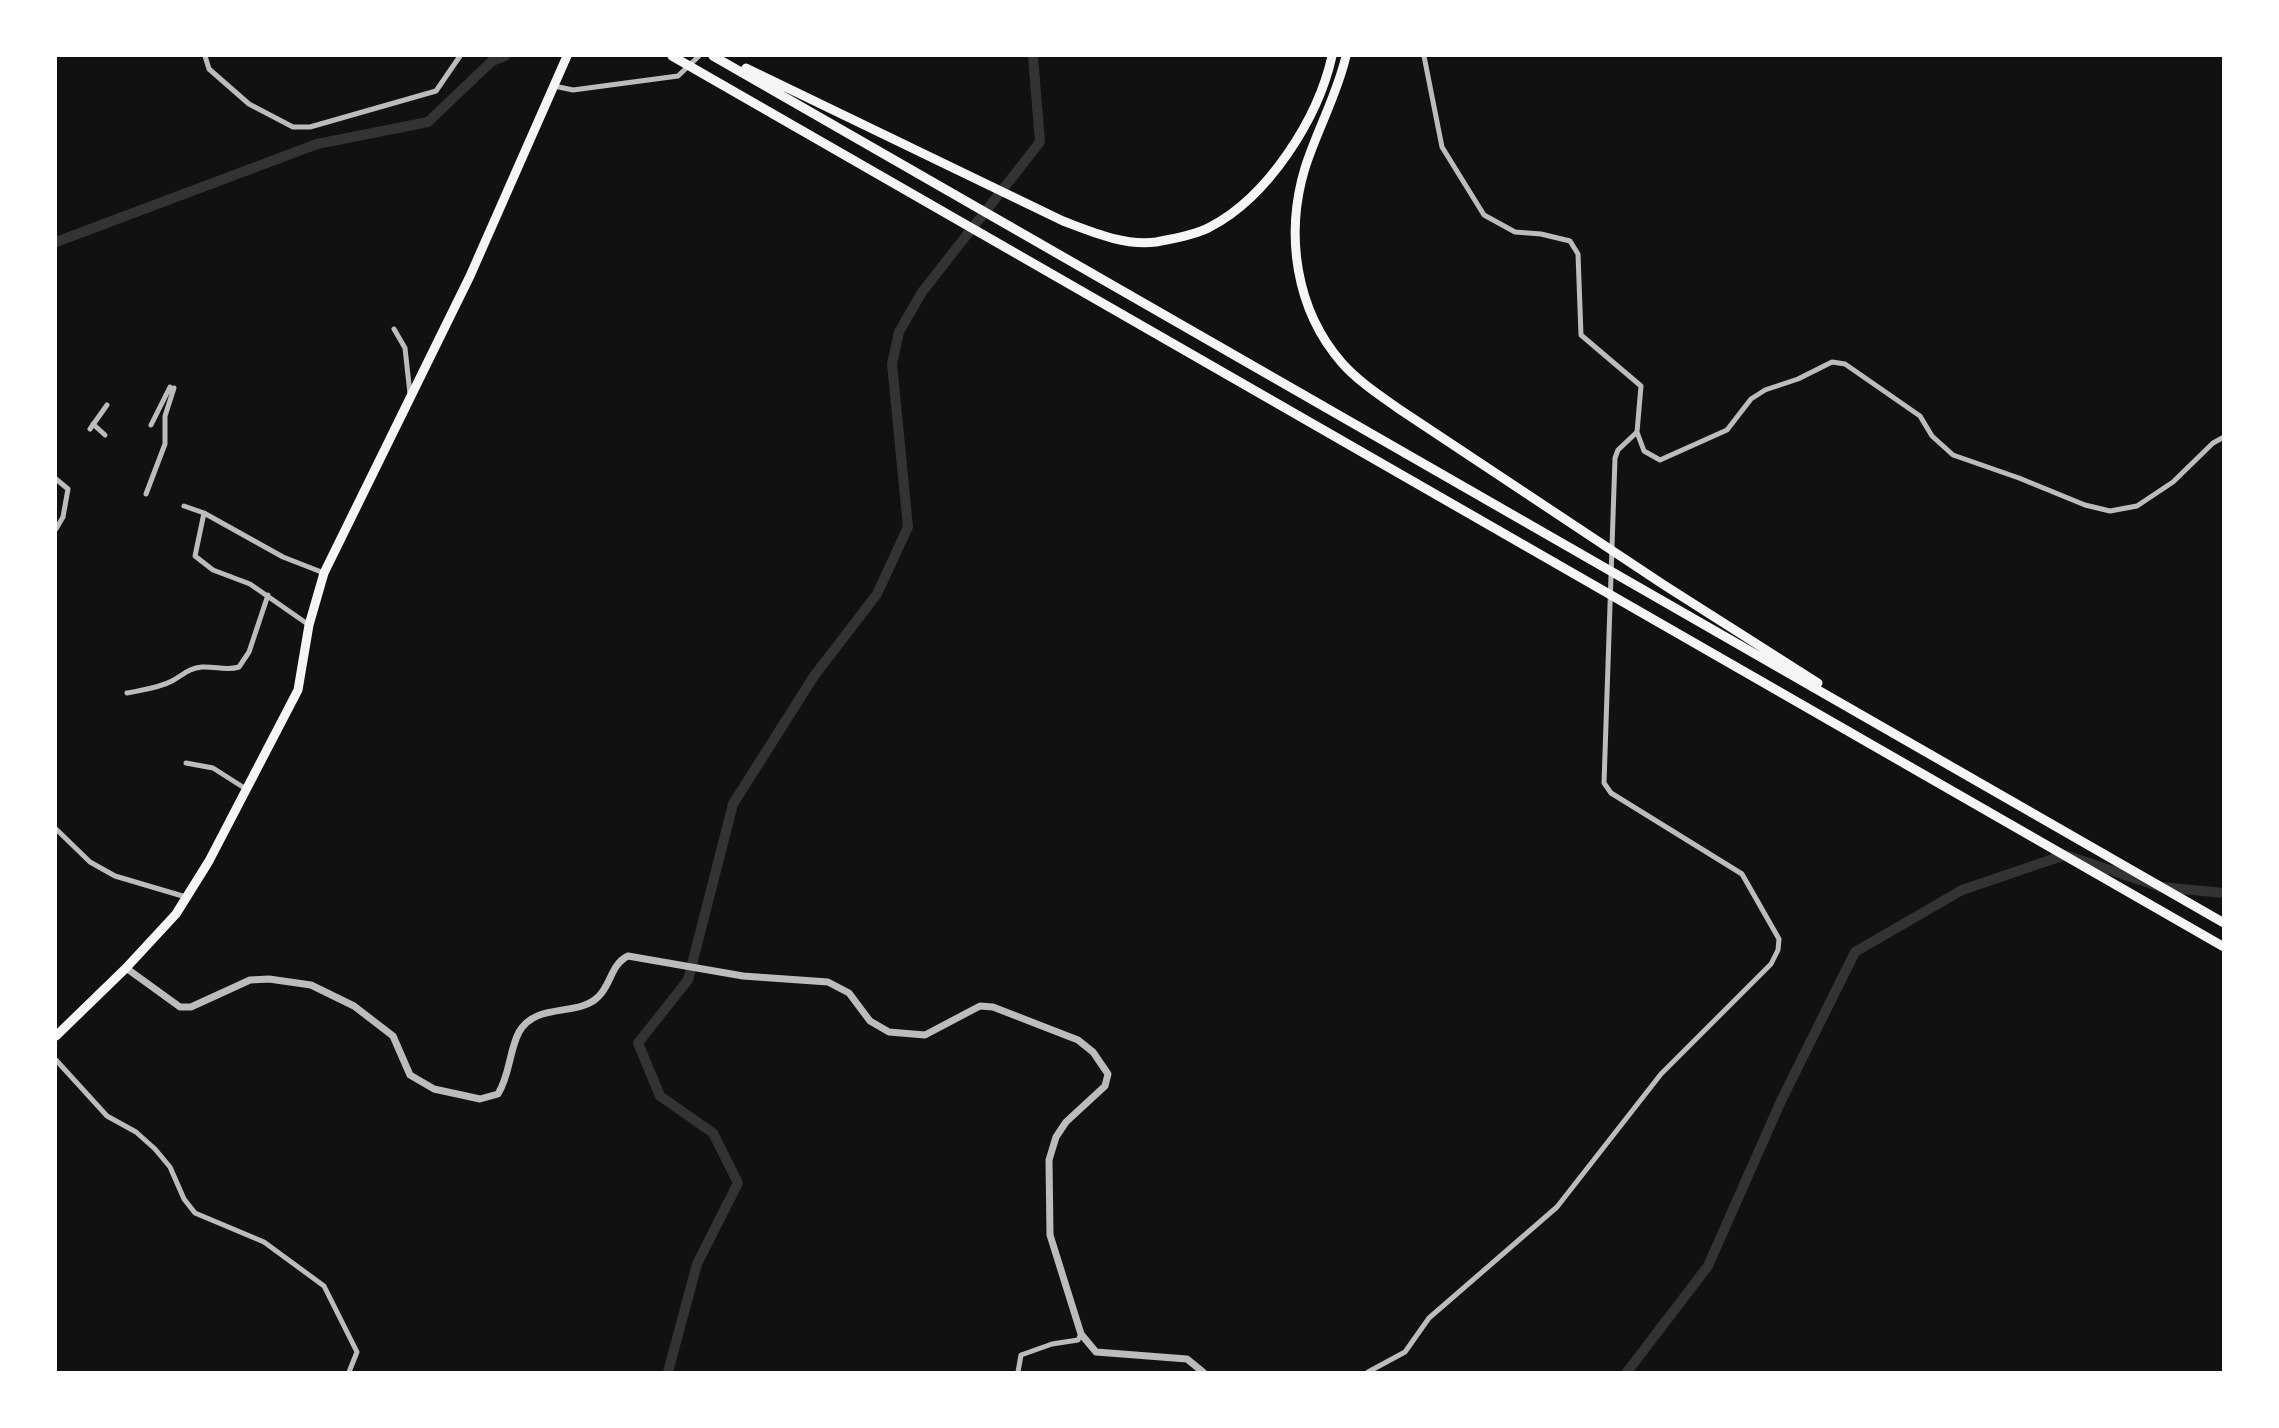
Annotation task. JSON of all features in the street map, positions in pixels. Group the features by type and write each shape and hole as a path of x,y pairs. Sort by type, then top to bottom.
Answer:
{"highway":[{"path":"56,1036 126,968 176,914 209,861 298,690 309,625 324,573 471,276 567,56"},
{"path":"672,56 2223,947"},
{"path":"713,56 2223,923"},
{"path":"720,56 1063,220 1101,235 1130,242 1156,242 1208,228 1233,213 1277,171 1318,101 1332,56"},
{"path":"1346,56 1305,169 1294,232 1296,263 1304,293 1325,339 1341,362 1363,383 1408,415 1664,585 1924,751"}],"street":[{"path":"205,56 209,69 249,104 293,127 310,127 436,91 460,56"},
{"path":"554,86 573,90 678,75 699,56"},
{"path":"1424,56 1442,147 1484,214 1515,231 1570,241 1578,254 1581,335 1641,387 1637,432 1644,451 1660,460 1726,430 1751,399 1765,390 1798,379 1832,362 1845,364 1920,416 1932,436 1953,455 2019,478 2085,505 2110,511 2137,506 2173,482 2213,443 2223,437"},
{"path":"394,329 405,348 410,396"},
{"path":"146,494 165,444 165,416 172,387 151,425"},
{"path":"105,435 92,427 107,405"},
{"path":"1368,1372 1405,1352 1429,1318 1557,1207 1662,1074 1771,964 1778,950 1779,939 1742,874 1611,793 1604,783 1615,458 1618,450 1637,432"},
{"path":"56,479 68,489 63,517 56,529"},
{"path":"184,506 204,513 282,557 324,573"},
{"path":"204,513 195,556 213,570 250,584 309,625"},
{"path":"127,693 156,687 173,681 184,672 202,667 229,670 239,668 249,652 268,595"},
{"path":"186,763 213,768 246,789"},
{"path":"56,829 90,862 115,876 186,897"},
{"path":"126,968 180,1007 191,1007 250,980 269,979 311,985 354,1006 393,1035 410,1075 434,1089 480,1099 498,1094 505,1082 520,1031 542,1013 574,1007 598,998 620,960 628,956 743,976 828,982 849,993 870,1021 889,1032 925,1035 980,1006 993,1007 1064,1033 1078,1040 1093,1052 1108,1074 1105,1086 1066,1122 1056,1137 1049,1160 1050,1235 1081,1334 1096,1352 1187,1359 1203,1372"},
{"path":"56,1060 107,1116 136,1132 155,1149 171,1167 184,1199 195,1213 264,1242 324,1286 357,1352 349,1372"},
{"path":"1018,1372 1021,1355 1052,1344 1078,1340 1081,1334"}],"waterway":[{"path":"56,242 317,144 428,122 492,61 505,56"},
{"path":"668,1372 697,1264 738,1183 713,1133 660,1096 638,1043 688,980 733,804 814,676 877,594 908,527 892,364 899,332 922,292 1040,142 1033,56"},
{"path":"1627,1372 1708,1266 1781,1101 1855,952 1962,890 2065,855 2161,887 2224,893"}]}
